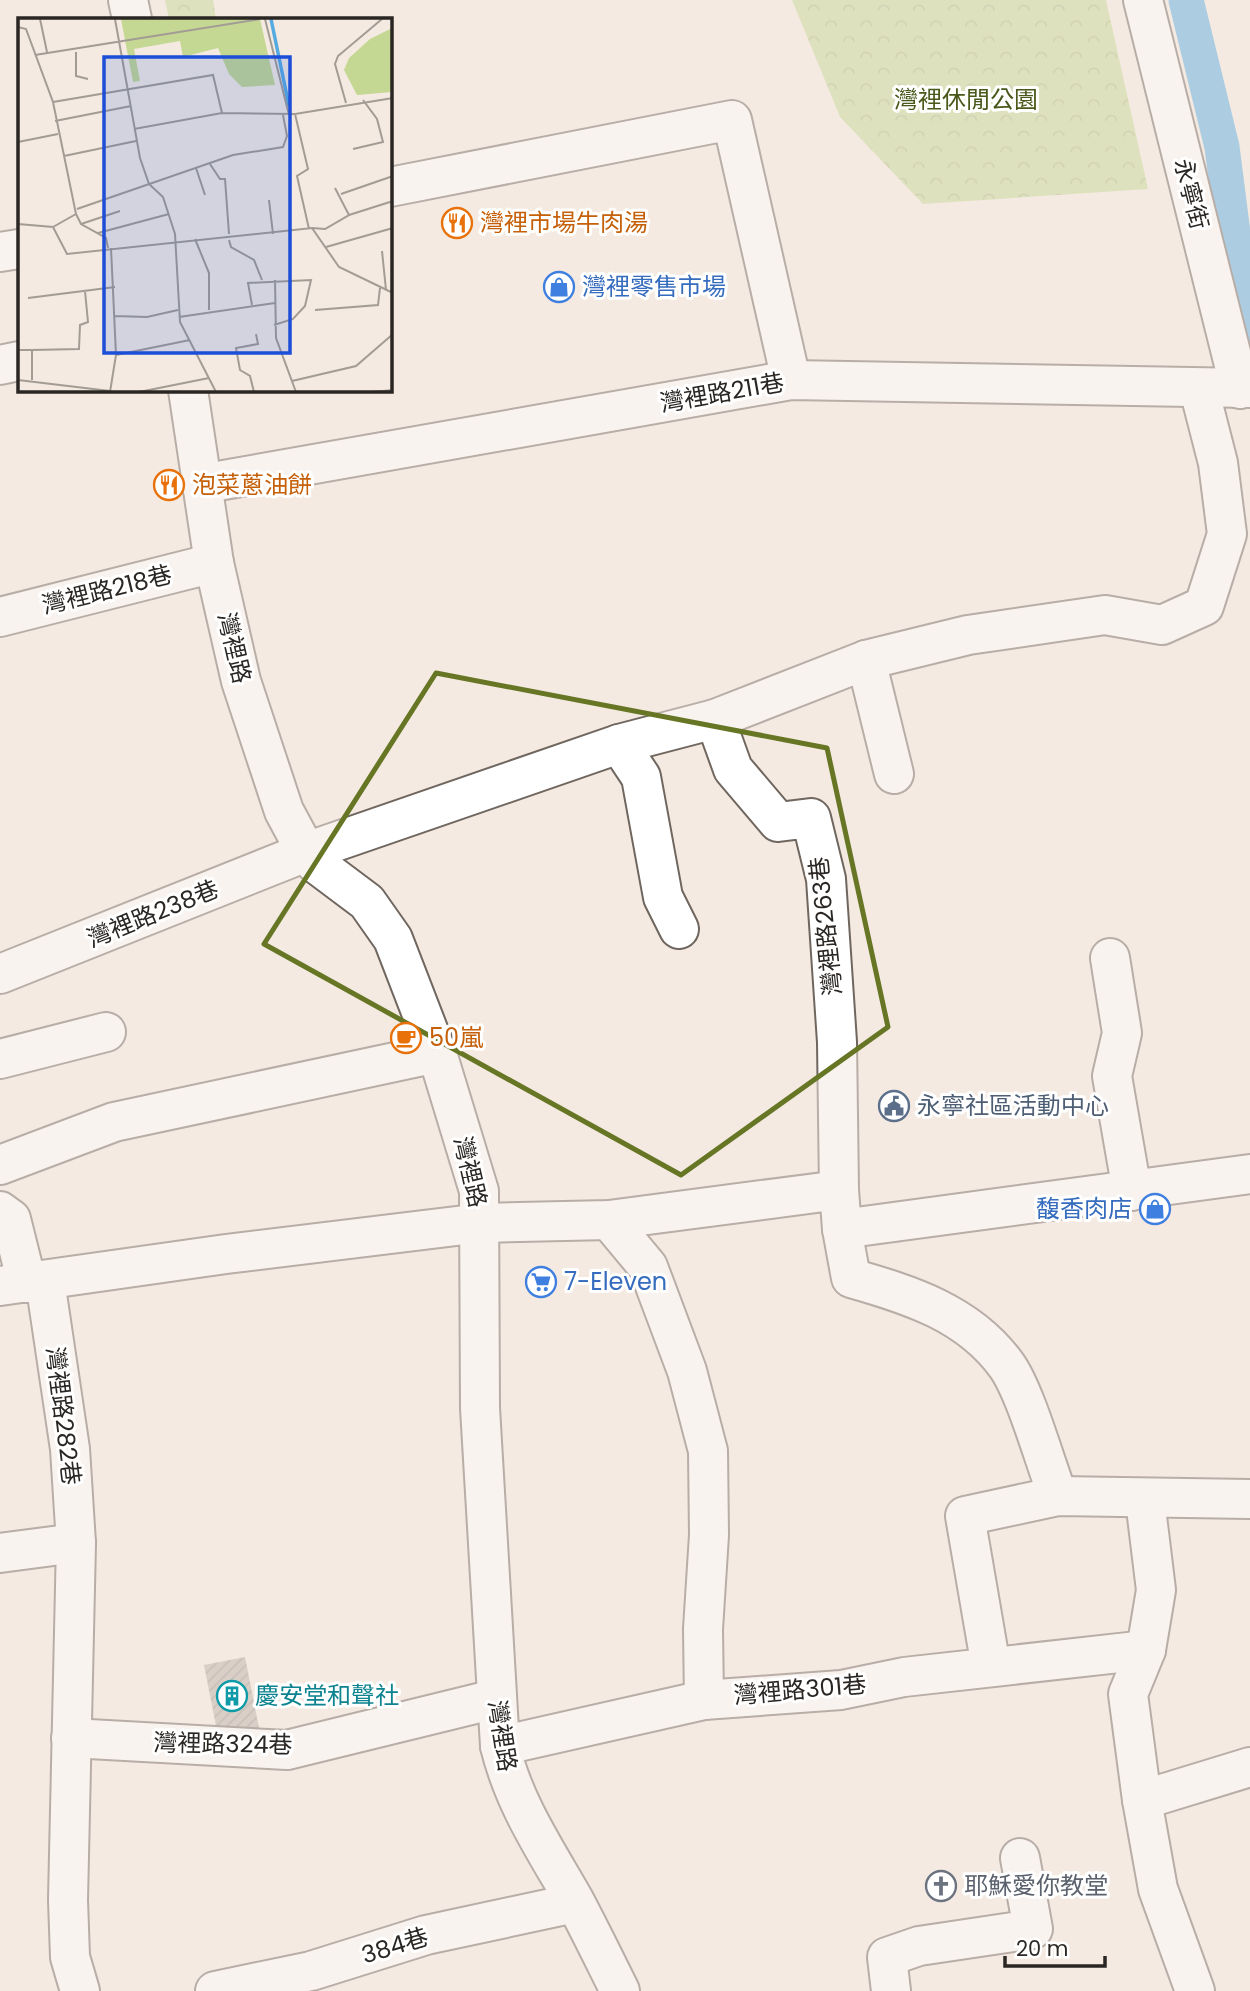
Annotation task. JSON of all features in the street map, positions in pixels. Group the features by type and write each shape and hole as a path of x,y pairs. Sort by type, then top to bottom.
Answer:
{"street":[{"path":"128,0 132,18"},
{"name":"永寧街","path":"1143,0 1245,388"},
{"path":"392,187 732,120 791,380"},
{"path":"0,251 18,249"},
{"path":"0,365 18,361"},
{"name":"灣裡路211巷","path":"201,484 791,380 1245,388"},
{"name":"灣裡路238巷","path":"0,974 306,852 619,744 715,719 866,660 968,635 1105,615 1162,625 1204,606 1227,534 1218,463 1199,388"},
{"name":"灣裡路","path":"188,392 214,563 241,681 284,811 315,863 352,888 380,918 393,939 437,1053 479,1191 480,1408 495,1699 500,1746 509,1783 525,1817 575,1903 620,1991"},
{"name":"灣裡路218巷","path":"0,617 214,563"},
{"path":"866,660 894,774"},
{"name":"灣裡路263巷","path":"715,719 733,769 778,822 811,818 826,879 837,1042 839,1190 842,1229 851,1278 916,1297 961,1321 1008,1367 1058,1496"},
{"path":"619,744 641,777 663,897 679,929"},
{"path":"1110,958 1122,1033 1112,1076 1132,1191"},
{"path":"0,1059 106,1032"},
{"path":"0,1165 114,1122 437,1053"},
{"path":"842,1229 1250,1174"},
{"path":"24,1283 226,1254 481,1223 609,1220 839,1190"},
{"name":"灣裡路282巷","path":"0,1211 10,1219 24,1283 70,1449 76,1543 68,1900 70,1958 80,1991"},
{"path":"609,1220 649,1267 687,1371 708,1451 709,1535 703,1629 704,1700"},
{"path":"991,1667 965,1516 1058,1496 1145,1500 1250,1499"},
{"path":"1145,1500 1156,1590 1146,1650 1128,1694 1142,1800 1158,1889 1195,1991"},
{"path":"0,1553 76,1543"},
{"name":"灣裡路301巷","path":"500,1746 704,1700 841,1690 904,1677 1146,1650"},
{"name":"灣裡路324巷","path":"71,1738 287,1750 495,1699"},
{"path":"1142,1800 1250,1767"},
{"path":"891,1991 887,1958 919,1946 1033,1929 1020,1858"},
{"name":"384巷","path":"215,1991 311,1971 426,1935 575,1903"}],"highlighted area":[{"path":"436,673 827,748 888,1027 681,1175 264,944"}],"green space":[{"path":"165,0 213,0 216,18 169,18"},
{"name":"灣裡休閒公園","path":"792,0 1106,0 1148,189 923,204 840,117"}],"building":[{"name":"慶安堂和聲社","path":"245,1657 259,1728 218,1736 204,1665"}],"waterway":[{"path":"1186,0 1222,147 1245,327"}],"place":[{"name":"灣裡市場牛肉湯","path":"457,223"},
{"name":"灣裡零售市場","path":"559,287"},
{"name":"泡菜蔥油餅","path":"169,485"},
{"name":"50嵐","path":"406,1038"},
{"name":"永寧社區活動中心","path":"894,1106"},
{"name":"馥香肉店","path":"1155,1209"},
{"name":"7-Eleven","path":"541,1282"},
{"name":"慶安堂和聲社","path":"232,1696"},
{"name":"耶穌愛你教堂","path":"941,1886"}]}
